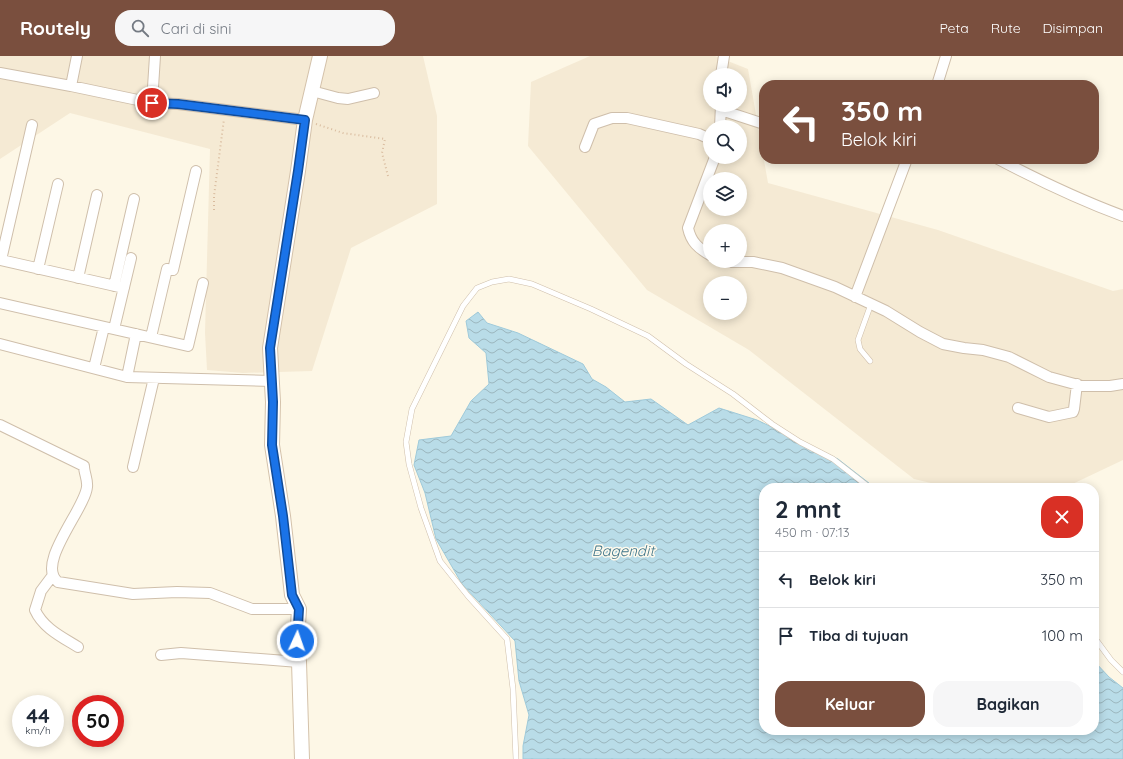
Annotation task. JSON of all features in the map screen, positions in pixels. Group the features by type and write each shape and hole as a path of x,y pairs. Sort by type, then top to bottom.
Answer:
{"main road":[{"path":"302,759 297,641 299,609 292,595 283,516 272,445 270,348 305,120 320,56"}],"street":[{"path":"71,86 77,56"},
{"path":"152,103 155,56"},
{"path":"722,68 724,56"},
{"path":"939,80 946,56"},
{"path":"0,73 152,103 178,104 305,120"},
{"path":"312,91 348,99 374,93"},
{"path":"734,112 759,122"},
{"path":"585,147 594,124 616,117 627,118 703,136"},
{"path":"32,125 0,262 119,287"},
{"path":"703,251 690,237 688,228 712,164"},
{"path":"855,296 905,164"},
{"path":"1008,164 1035,178 1106,210 1123,216"},
{"path":"151,338 167,269 173,270 196,171"},
{"path":"38,269 58,184"},
{"path":"78,278 97,195"},
{"path":"114,329 119,287 134,199"},
{"path":"119,287 131,258"},
{"path":"747,262 782,268 835,287 886,311 943,344 983,350 1009,357 1049,377 1082,386 1110,386 1123,384"},
{"path":"0,303 188,346 203,283"},
{"path":"94,368 104,327"},
{"path":"127,377 136,334"},
{"path":"0,344 127,377 271,381"},
{"path":"133,467 154,378"},
{"path":"1018,408 1049,416 1073,412 1077,384"},
{"path":"0,425 84,466 88,487 54,555 51,566 53,575 58,582 133,594 177,592 210,593 252,609 299,609"},
{"path":"53,575 41,591 35,610 50,630 78,647"},
{"path":"162,655 181,653 299,662"}],"lane":[{"path":"516,759 512,689 507,639 468,596 440,561 421,508 409,464 406,442 412,409 463,306 477,288 492,282 509,279 532,284 591,309 648,336 686,364 733,394 800,442 834,459 864,483"},
{"path":"870,360 860,349 858,340 871,304"},
{"path":"1099,644 1111,660 1123,672"}],"path":[{"path":"214,210 214,196 225,110"},
{"path":"305,120 343,134 385,139 382,153 388,176"}],"shaded area":[{"path":"0,56 423,56 437,116 437,204 351,248 312,371 243,373 207,370 205,333 210,149 70,113 0,159"},
{"path":"590,56 715,56 745,68 703,68 703,112 747,112 748,69 759,132 759,164 765,164 768,183 938,230 1113,291 1123,289 1123,460 1075,483 931,483 914,479 749,350 647,290 528,146 531,82"}],"water":[{"name":"Bagendit","path":"478,312 487,323 518,333 583,364 592,379 606,387 625,402 651,399 688,425 719,408 757,420 838,459 869,483 759,483 759,735 1099,735 1099,666 1109,677 1123,688 1123,759 523,759 523,746 529,715 519,681 515,641 462,584 436,539 425,493 414,465 419,440 451,436 471,401 489,384 486,353 469,338 466,321"}],"route":[{"path":"152,103 178,104 305,120 270,348 273,402 272,445 283,516 292,595 299,609 297,641"}]}
